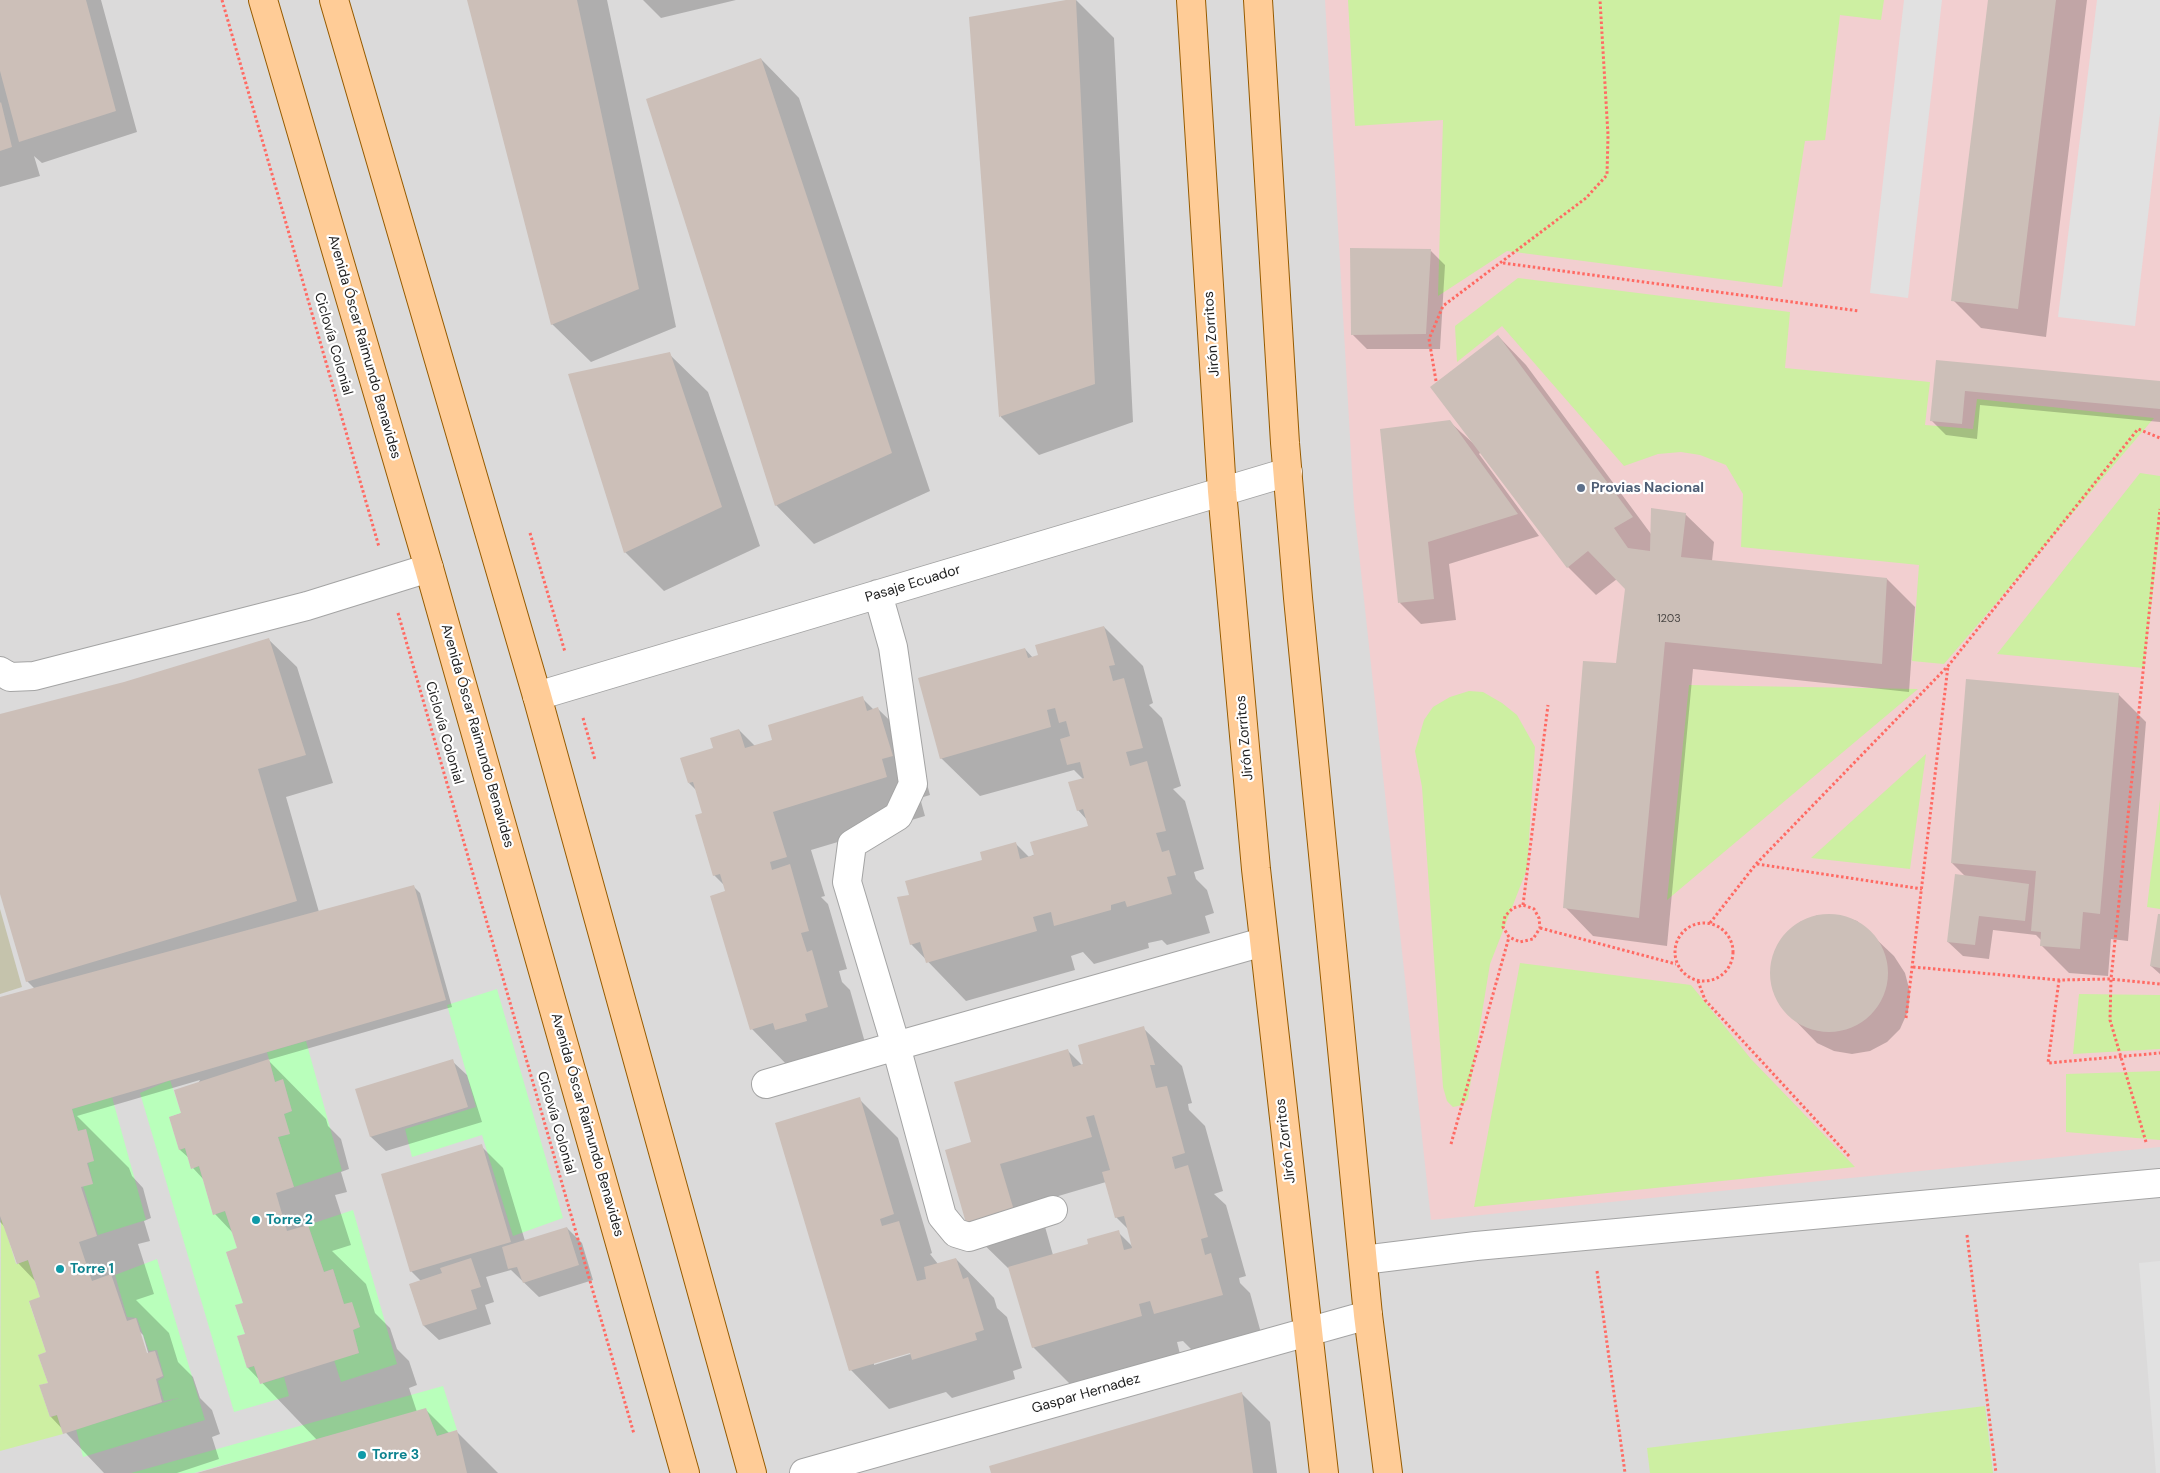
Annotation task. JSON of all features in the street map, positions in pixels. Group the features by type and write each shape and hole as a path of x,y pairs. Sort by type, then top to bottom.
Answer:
{"main road":[{"name":"Avenida Óscar Raimundo Benavides","path":"263,0 429,568 685,1473"},
{"path":"334,0 537,696 752,1473"},
{"name":"Jirón Zorritos","path":"1191,0 1222,491 1263,942 1324,1473"},
{"path":"1258,0 1288,472 1298,598 1368,1316 1388,1473"}],"street":[{"name":"Pasaje Ecuador","path":"537,696 1288,472"},
{"path":"0,670 10,677 34,676 307,606 388,579 429,568"},
{"path":"878,594 893,646 913,784 898,816 852,844 847,882 896,1046 942,1216 956,1233 969,1237 1052,1210"},
{"path":"766,1084 1263,942"},
{"path":"1363,1260 1592,1235 2160,1183"},
{"name":"Gaspar Hernadez","path":"804,1473 1368,1316"}],"path":[{"name":"Ciclovía Colonial","path":"222,0 634,1435"},
{"path":"1436,381 1429,339 1443,306 1503,263 1586,198 1607,175 1608,135 1600,0"},
{"path":"1503,263 1859,311"},
{"path":"1710,923 1756,864 1948,666 2138,429 2160,438"},
{"path":"2146,1142 2110,1020 2111,979 2160,509"},
{"path":"1906,1018 1948,666"},
{"path":"1523,905 1548,705"},
{"path":"1756,864 1922,889"},
{"path":"1523,905 1534,909 1539,918 1540,928 1533,939 1520,942 1509,937 1504,927 1505,916 1512,908 1523,905"},
{"path":"1700,922 1710,923 1727,934 1732,943 1731,963 1726,972 1718,978 1698,981 1689,978 1677,964 1675,946 1684,930 1700,922"},
{"path":"1540,928 1677,964"},
{"path":"1451,1144 1509,937"},
{"path":"1913,966 2059,980 2111,979 2160,984"},
{"path":"2059,980 2048,1063 2160,1053"},
{"path":"1698,981 1704,1000 1850,1157"},
{"path":"1962,1201 1996,1473"},
{"path":"1592,1235 1625,1473"}],"shaded area":[{"path":"0,0 2160,0 2160,1473 0,1473"},
{"path":"1325,0 2160,0 2160,1147 1431,1220 1354,507"},
{"path":"1904,0 1942,0 1908,298 1870,293"},
{"path":"2097,0 2160,0 2160,114 2135,326 2058,317"},
{"path":"0,909 22,987 0,994"},
{"path":"2160,1261 2160,1473 2156,1473 2139,1263"}],"green space":[{"path":"1348,0 1884,0 1881,20 1840,15 1825,140 1805,141 1782,287 1507,251 1438,296 1443,120 1355,126"},
{"path":"1518,278 1790,312 1785,368 1930,382 1925,425 1973,429 1977,399 2154,418 1944,664 1912,661 1919,565 1741,547 1743,494 1726,465 1700,455 1681,452 1658,454 1624,466 1502,326 1457,362 1455,326"},
{"path":"2140,473 2160,476 2160,529 2144,668 1997,654"},
{"path":"1689,685 1918,689 1667,900"},
{"path":"1469,691 1483,692 1502,703 1517,715 1535,747 1527,869 1490,964 1468,1099 1463,1105 1453,1107 1447,1101 1443,1087 1422,787 1415,751 1424,720 1433,707 1450,697"},
{"path":"1926,754 1910,869 1811,858"},
{"path":"2160,800 2160,909 2147,907"},
{"path":"1520,963 1691,985 1751,1059 1855,1167 1474,1207"},
{"path":"497,989 563,1218 513,1236 482,1135 412,1157 405,1129 476,1107 447,1005"},
{"path":"2079,994 2160,995 2160,1049 2073,1054"},
{"path":"306,1041 342,1171 294,1187 278,1137 289,1134 284,1114 292,1111 283,1080 275,1082 267,1052"},
{"path":"2160,1071 2160,1140 2066,1132 2066,1074"},
{"path":"170,1080 181,1113 169,1117 179,1150 185,1148 191,1169 199,1166 213,1215 225,1211 237,1248 226,1253 243,1303 235,1306 245,1334 237,1336 247,1368 254,1366 260,1384 284,1377 289,1396 234,1412 140,1093"},
{"path":"112,1097 146,1220 98,1235 83,1186 93,1183 88,1163 94,1160 86,1129 78,1131 72,1109"},
{"path":"353,1210 397,1364 341,1382 334,1360 359,1353 353,1330 360,1327 344,1304 333,1269 324,1272 308,1225"},
{"path":"1,1215 16,1264 28,1260 40,1297 29,1302 46,1352 38,1355 48,1383 39,1385 50,1417 57,1415 63,1434 0,1451"},
{"path":"157,1259 205,1420 83,1457 76,1429 179,1398 164,1401 158,1381 164,1377 157,1350 149,1351 137,1318 127,1317 115,1275"},
{"path":"443,1386 457,1430 437,1436 426,1409 194,1473 131,1473"},
{"path":"1985,1406 1993,1473 1650,1473 1647,1448"}],"building":[{"path":"0,0 86,0 116,111 19,142 0,71"},
{"path":"467,0 577,0 639,289 551,325"},
{"path":"1066,0 1076,0 1095,384 999,417 969,17"},
{"path":"1988,0 2056,0 2018,309 1951,301"},
{"path":"761,58 892,453 775,506 646,99"},
{"path":"0,103 12,147 0,151"},
{"path":"1350,248 1431,249 1426,334 1351,335"},
{"path":"1498,335 1633,517 1614,528 1628,548 1650,551 1651,508 1686,513 1681,557 1887,578 1882,664 1665,642 1639,918 1563,908 1583,661 1616,663 1625,589 1588,551 1567,568 1430,387"},
{"path":"670,352 722,507 624,553 568,374"},
{"path":"1936,360 2160,381 2160,409 1965,391 1962,424 1930,421"},
{"path":"1450,420 1518,514 1428,542 1434,599 1398,603 1380,429"},
{"path":"1104,626 1115,665 1109,666 1113,681 1124,678 1143,748 1126,752 1130,766 1147,761 1166,831 1156,833 1162,852 1169,850 1176,875 1167,877 1172,894 1127,907 1125,901 1111,905 1111,910 1054,926 1051,912 1033,917 1037,931 926,963 920,942 910,945 897,897 909,895 905,881 982,860 980,852 1016,842 1020,859 1034,855 1030,842 1088,826 1083,809 1077,811 1068,782 1084,778 1080,762 1067,765 1060,739 1070,736 1066,721 1059,723 1055,708 1047,710 1051,727 940,759 918,678 1025,648 1028,658 1038,655 1035,645"},
{"path":"269,638 306,755 258,769 297,901 26,982 0,894 0,714 124,682"},
{"path":"1966,679 2119,693 2100,914 2083,912 2080,949 2040,946 2041,932 2031,931 2036,871 1951,863"},
{"path":"863,696 867,711 878,707 893,756 882,759 887,777 773,812 787,857 770,862 772,870 790,864 809,931 801,933 807,952 812,950 828,1007 805,1014 807,1021 775,1030 773,1023 750,1030 710,896 725,891 720,874 713,876 695,815 702,813 693,782 688,783 680,758 713,748 710,738 739,729 745,748 772,740 768,725"},
{"path":"1955,874 2029,884 2025,921 1979,916 1975,945 1947,942"},
{"path":"414,885 446,1000 72,1109 78,1131 86,1129 94,1161 87,1163 93,1184 81,1187 97,1236 79,1242 92,1281 111,1274 127,1321 136,1318 147,1353 155,1351 163,1376 156,1379 162,1402 63,1434 57,1415 50,1417 39,1385 48,1383 38,1355 46,1352 29,1301 40,1297 28,1260 17,1264 0,1216 0,997"},
{"path":"1829,914 1852,918 1871,931 1884,950 1888,973 1884,996 1871,1015 1852,1028 1829,1032 1806,1028 1787,1015 1774,996 1770,973 1774,950 1787,931 1806,918"},
{"path":"2158,914 2160,914 2160,968 2150,966"},
{"path":"1144,1026 1155,1065 1150,1065 1156,1088 1167,1086 1185,1153 1172,1157 1175,1169 1188,1165 1208,1237 1201,1239 1205,1255 1211,1253 1223,1295 1154,1314 1150,1301 1139,1304 1142,1316 1032,1348 1008,1267 1088,1244 1087,1239 1119,1230 1124,1250 1132,1248 1124,1216 1115,1218 1102,1172 1110,1170 1094,1115 1086,1117 1092,1137 1000,1164 1016,1217 968,1230 945,1150 971,1142 954,1082 1068,1049 1073,1067 1083,1064 1078,1045"},
{"name":"Torre 2","path":"269,1059 275,1082 283,1079 292,1111 284,1114 290,1134 278,1137 294,1187 276,1193 287,1231 308,1225 324,1272 333,1269 344,1304 352,1302 360,1327 353,1330 359,1353 260,1384 254,1366 247,1368 237,1336 245,1334 235,1305 243,1303 226,1252 237,1248 225,1211 213,1215 199,1166 191,1169 185,1148 179,1150 169,1117 181,1113 174,1090"},
{"path":"453,1059 468,1107 370,1137 355,1089"},
{"path":"860,1097 894,1214 880,1219 882,1226 899,1221 917,1281 926,1279 924,1267 956,1258 963,1279 968,1277 984,1330 975,1333 977,1340 912,1360 910,1353 849,1371 775,1123"},
{"path":"482,1144 511,1242 410,1272 381,1174"},
{"path":"567,1227 579,1265 523,1283 517,1267 508,1269 502,1247"},
{"path":"471,1258 481,1287 471,1290 477,1309 423,1326 409,1284 442,1273 440,1268"},
{"path":"1242,1392 1253,1473 991,1473 989,1466"},
{"name":"Torre 3","path":"426,1408 437,1436 457,1430 467,1473 197,1473"}],"place":[{"name":"Provias Nacional","path":"1581,488"},
{"name":"Torre 2","path":"256,1220"},
{"name":"Torre 1","path":"60,1269"},
{"name":"Torre 3","path":"362,1455"}]}
